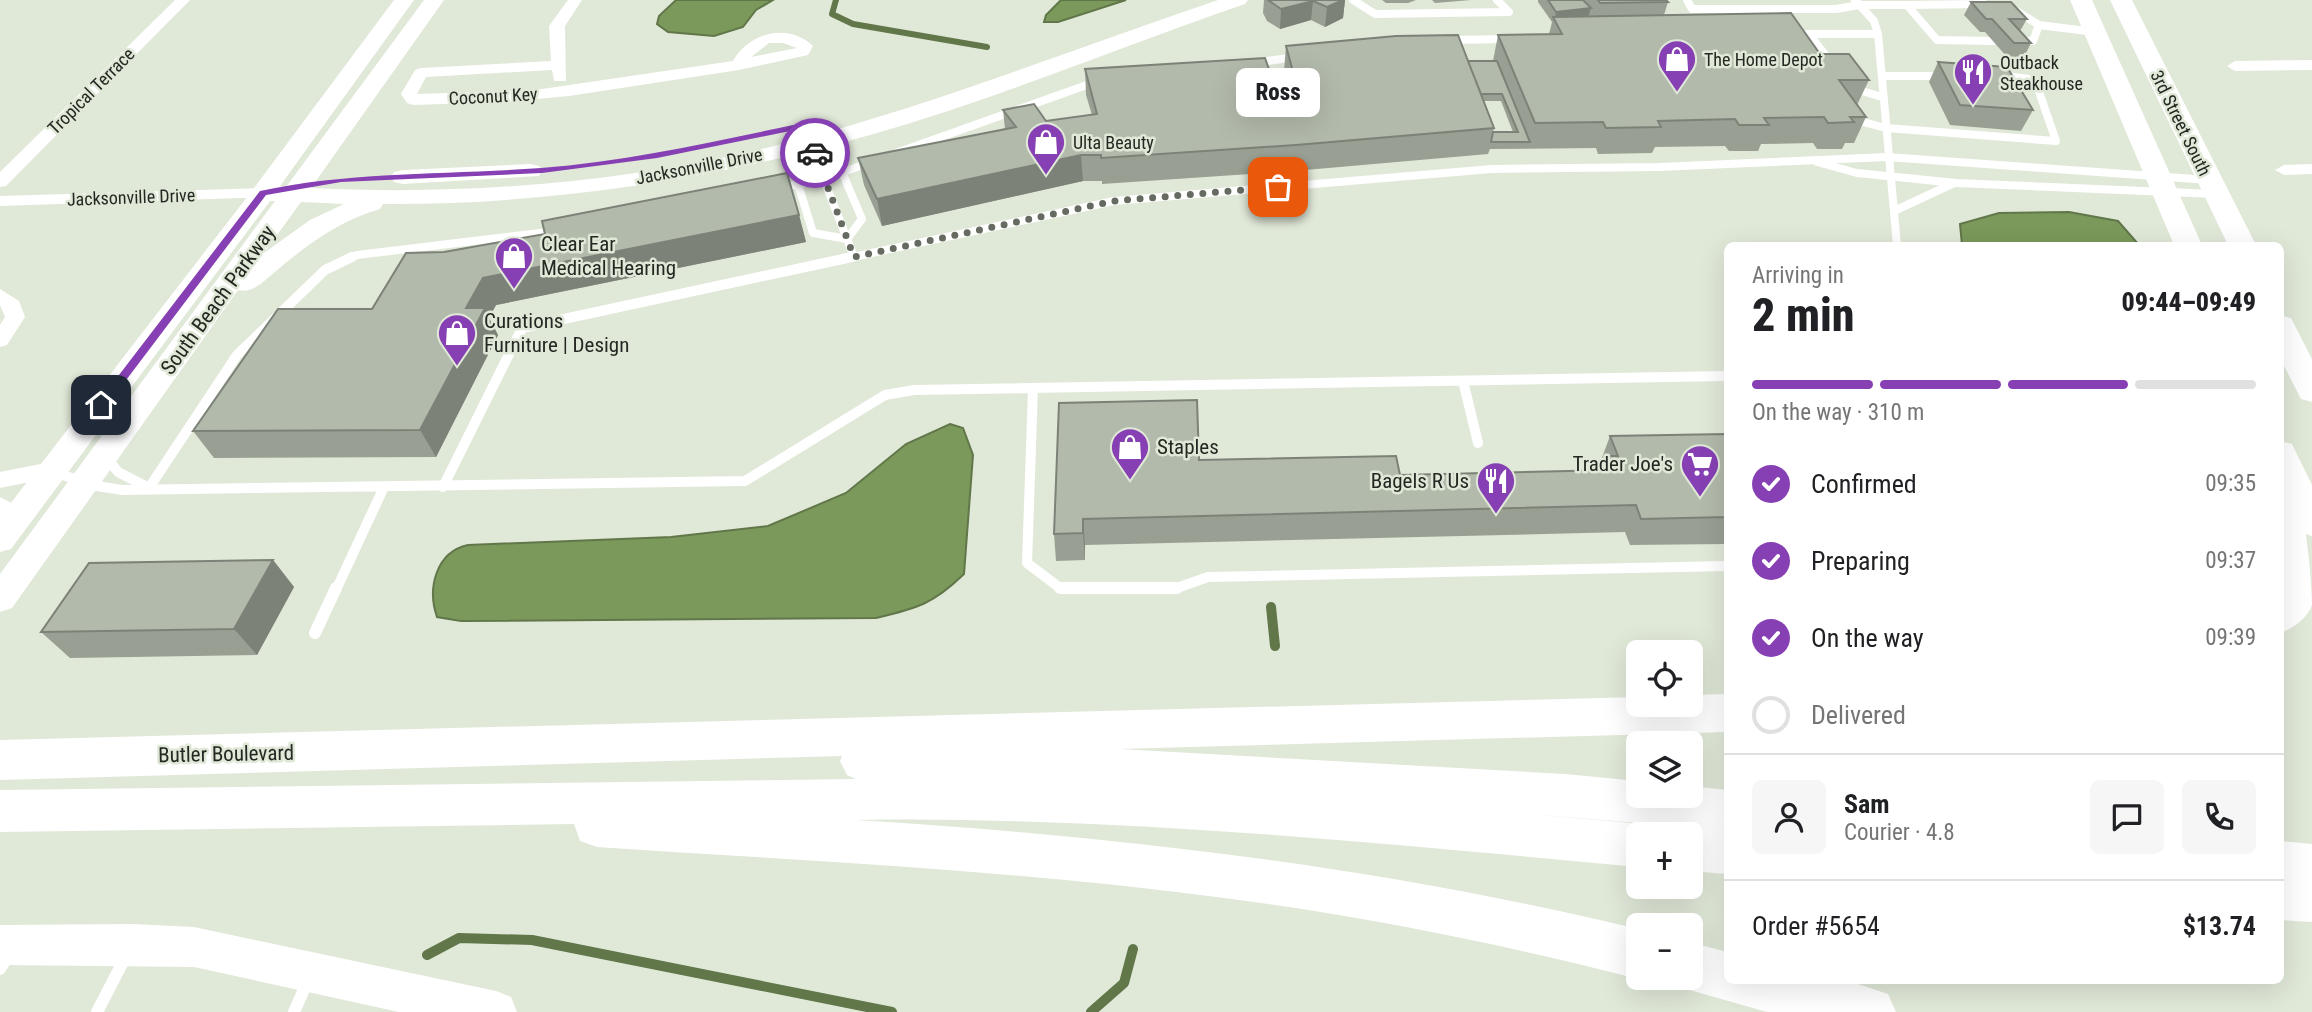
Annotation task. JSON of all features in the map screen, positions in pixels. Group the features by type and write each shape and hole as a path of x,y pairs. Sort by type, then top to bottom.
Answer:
{"highway":[{"path":"2284,512 2299,591 2284,611"},
{"path":"452,749 1724,713"},
{"path":"452,749 1192,771 1565,795 1724,811"},
{"name":"Butler Boulevard","path":"0,760 452,749"},
{"path":"0,811 953,798 1293,814 1626,844"},
{"path":"228,806 940,847 1224,875 1521,925 1626,951"},
{"path":"1703,850 1724,852"},
{"path":"2284,863 2312,866"},
{"path":"2284,897 2312,899"},
{"path":"1703,970 1724,975"},
{"path":"1757,984 1870,1012"}],"main road":[{"name":"3rd Street South","path":"2081,0 2187,242"},
{"name":"3rd Street South","path":"2121,0 2240,242"},
{"path":"2284,333 2312,391"},
{"path":"2284,462 2312,523"}],"street":[{"name":"Tropical Terrace","path":"0,182 183,0"},
{"name":"South Beach Parkway","path":"0,540 8,511 51,470 263,193 404,0"},
{"name":"South Beach Parkway","path":"0,599 434,0"},
{"path":"561,91 557,26 575,0"},
{"name":"Jacksonville Drive","path":"0,201 263,193 297,190 341,180 542,170 807,134 883,104 1180,0"},
{"name":"Jacksonville Drive","path":"297,190 411,197 462,197 581,187 670,174 807,134 934,106 1238,0"},
{"name":"Coconut Key","path":"558,65 421,73 409,94 413,100 561,91 650,81 739,65"},
{"path":"2235,66 2312,65"},
{"path":"2284,170 2312,169"},
{"path":"210,310 317,225 351,209 411,197"},
{"path":"0,295 12,305 15,317 0,340"},
{"path":"0,480 51,470"},
{"path":"5,953 133,944 194,947 312,972 406,1003 496,1012"}],"lane":[{"path":"1353,0 1375,14 1509,12 1497,0"},
{"path":"1688,0 1692,9 1836,9 1857,2 1907,5 2000,4 2039,25 2095,32"},
{"path":"1857,2 1874,21 1878,34 1884,76 1882,97 1897,242"},
{"path":"1907,5 1937,40 1993,41"},
{"path":"2010,41 2033,41 2039,25"},
{"path":"1782,34 1878,34"},
{"path":"1809,34 1838,70"},
{"path":"1440,40 1522,39"},
{"path":"1242,64 1283,61 1308,53"},
{"path":"1821,66 1824,53"},
{"path":"1884,76 1950,75"},
{"path":"1842,112 1848,118 1886,128 2056,141 2035,80 1986,75"},
{"path":"771,190 824,178 1090,82 1112,78"},
{"path":"1844,79 1851,87 1882,97"},
{"path":"807,134 854,257"},
{"path":"443,487 522,328 1114,201 1492,169 1887,157 2213,187"},
{"path":"1813,161 1857,173 1956,183 2161,183 2213,187"},
{"path":"842,172 862,219 847,239"},
{"path":"1894,211 1956,183"},
{"path":"798,184 813,233 847,239"},
{"path":"149,488 237,355 325,270 357,255 567,230"},
{"path":"51,470 97,490 120,491 149,488 443,487 746,481 885,395 914,390 1724,376"},
{"path":"1463,381 1478,443"},
{"path":"1034,388 1027,563 1060,588 1174,589 1208,577 1724,566"},
{"path":"106,455 118,472 149,488"},
{"path":"315,633 384,487"},
{"path":"97,1012 133,944"},
{"path":"294,1012 312,972"}],"shaded area":[{"path":"676,0 773,0 756,10 743,27 714,36 668,32 657,24 659,16"},
{"path":"1061,0 1126,0 1058,22 1044,22 1046,15"},
{"path":"2069,212 2118,221 2136,242 1962,242 1960,224 1999,213"},
{"path":"950,424 963,428 973,455 964,574 943,592 914,608 876,618 461,621 437,617 434,583 441,563 457,549 468,545 671,537 768,526 846,493 906,444"}],"building":[{"path":"1268,0 1343,0 1327,7 1313,1 1281,9"},
{"path":"1548,0 1583,0 1591,8 1556,12"},
{"path":"1598,0 1666,0 1668,2 1600,3"},
{"path":"1971,2 2011,2 2027,19 2009,19 2031,43 2014,43 1992,19 1986,19"},
{"name":"The Home Depot","path":"1791,13 1820,54 1849,54 1869,80 1839,80 1866,117 1850,117 1854,122 1828,123 1824,117 1764,118 1769,125 1739,125 1735,119 1658,121 1661,127 1606,128 1603,122 1535,123 1498,35 1562,34 1553,17"},
{"path":"1458,35 1494,128 1101,158 1101,155 1081,155 877,199 858,158 1016,127 1003,110 1034,104 1046,121 1097,114 1085,69 1265,58 1277,92 1298,90 1286,46 1396,36"},
{"path":"1468,61 1497,61 1530,142 1491,142 1493,132 1518,132 1502,94 1481,94"},
{"path":"1938,62 2007,67 2033,110 1960,105"},
{"path":"787,173 799,215 483,278 466,308 485,308 420,430 193,431 278,309 372,309 406,253 444,252 545,234 542,221"},
{"path":"1197,400 1199,460 1396,456 1400,475 1613,470 1608,456 1618,456 1610,436 1724,434 1724,517 1641,519 1636,505 1083,519 1083,533 1054,534 1059,403"},
{"path":"273,560 234,629 41,632 89,563"}],"waterway":[{"path":"836,0 832,14 853,24 987,47"},
{"path":"1271,607 1275,646"},
{"path":"427,955 459,938 532,940 892,1012"},
{"path":"1091,1012 1124,983 1133,949"}],"way so far":[{"path":"815,153 854,257 1114,201 1278,187"}],"place":[{"name":"The Home Depot","path":"1677,93"},
{"name":"Outback Steakhouse","path":"1973,106"},
{"name":"Ulta Beauty","path":"1046,176"},
{"name":"Ross","path":"1278,187"},
{"name":"Clear Ear Medical Hearing","path":"514,290"},
{"name":"Curations Furniture | Design","path":"457,367"},
{"name":"Staples","path":"1130,481"},
{"name":"Trader Joe's","path":"1700,498"},
{"name":"Bagels R Us","path":"1496,515"}],"route":[{"path":"101,405 263,193 341,180 542,170 657,156 803,125 815,153"}]}
